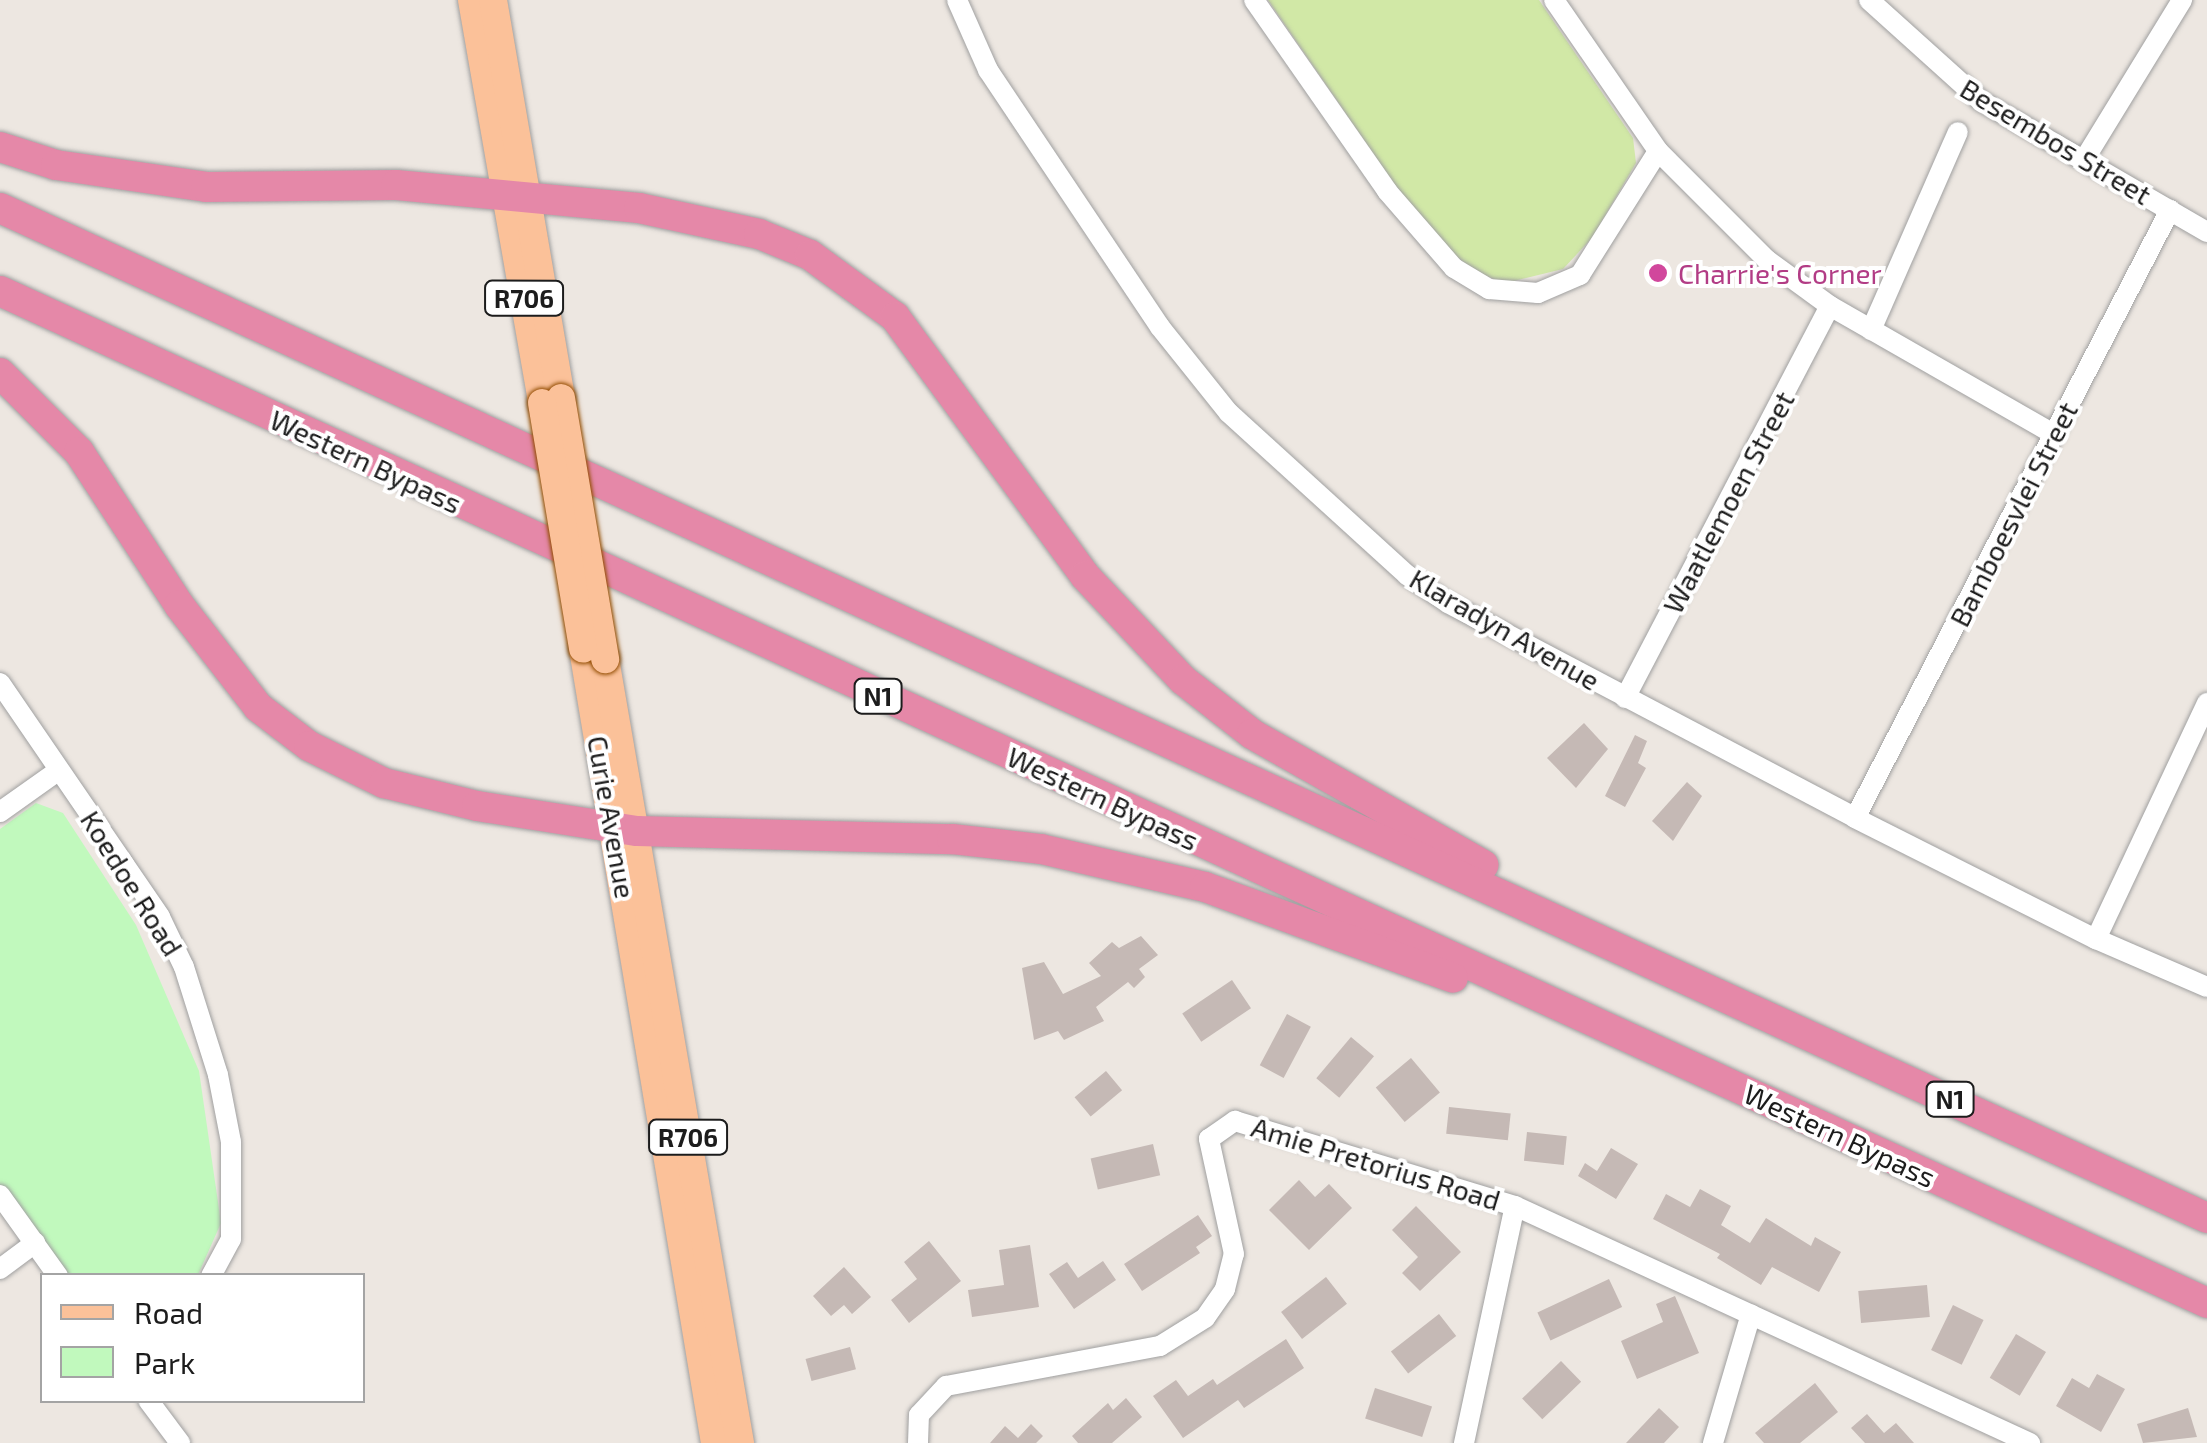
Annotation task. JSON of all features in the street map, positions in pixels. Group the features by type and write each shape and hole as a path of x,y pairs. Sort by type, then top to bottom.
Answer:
{"highway":[{"path":"0,147 56,166 206,187 396,186 517,194 639,208 759,234 857,283 926,357 1085,576 1184,680 1284,753 1692,980"},
{"name":"N1","path":"0,208 2207,1218"},
{"name":"Western Bypass","path":"0,291 2207,1303"},
{"path":"0,373 78,452 232,678 284,729 384,783 625,829 952,839 1058,852 1204,888 1585,1019"}],"main road":[{"name":"R706","path":"472,0 517,194"},
{"name":"R706","path":"493,0 517,194"},
{"name":"Curie Avenue","path":"517,194 625,829 740,1443"},
{"name":"Curie Avenue","path":"625,829 715,1443"}],"street":[{"name":"Klaradyn Avenue","path":"957,0 988,70 1058,180 1229,414 1408,575 1626,698 1856,818 2096,939 2207,987"},
{"path":"1254,0 1387,191 1454,268 1489,289 1538,293 1580,276 1658,150"},
{"path":"1554,0 1658,150 1767,260 1830,306 2054,435"},
{"name":"Besembos Street","path":"1869,0 1981,100 2207,232"},
{"path":"2084,160 2182,0"},
{"path":"1871,330 1958,132"},
{"name":"Bamboesvlei Street","path":"1856,818 2170,210"},
{"name":"Waatlemoen Street","path":"1626,698 1830,306"},
{"name":"Koedoe Road","path":"0,683 160,918 204,1026 231,1142 236,1201 231,1239 213,1273"},
{"path":"2096,939 2207,703"},
{"path":"0,812 60,770"},
{"name":"Amie Pretorius Road","path":"918,1443 919,1415 946,1386 1160,1346 1205,1318 1225,1290 1234,1254 1209,1138 1225,1122 1250,1123 1515,1206 2030,1443"},
{"path":"0,1195 56,1273"},
{"path":"1464,1443 1515,1206"},
{"path":"0,1269 35,1243"},
{"path":"1713,1443 1750,1314"},
{"path":"150,1403 180,1443"}],"green space":[{"path":"1268,0 1539,0 1633,138 1636,163 1592,238 1563,269 1505,283 1478,273 1448,250 1403,197"},
{"path":"36,803 63,813 136,925 199,1071 221,1223 199,1273 61,1273 0,1188 0,829"}],"building":[{"path":"1584,723 1608,749 1576,788 1547,758"},
{"path":"1635,735 1647,741 1638,763 1646,768 1625,807 1605,796"},
{"path":"1687,782 1702,796 1673,841 1652,821"},
{"path":"1141,936 1158,955 1139,969 1145,977 1134,988 1128,982 1096,1007 1104,1021 1064,1040 1058,1031 1034,1040 1022,968 1044,962 1063,994 1101,976 1089,963 1112,942 1119,948"},
{"path":"1232,980 1251,1008 1201,1042 1182,1014"},
{"path":"1287,1014 1311,1027 1284,1078 1260,1065"},
{"path":"1351,1037 1374,1056 1339,1098 1316,1078"},
{"path":"1411,1058 1440,1092 1405,1122 1376,1088"},
{"path":"1106,1071 1122,1090 1091,1117 1075,1097"},
{"path":"1449,1107 1511,1113 1508,1140 1446,1134"},
{"path":"1527,1132 1567,1136 1564,1165 1524,1161"},
{"path":"1153,1144 1160,1175 1098,1190 1091,1158"},
{"path":"1611,1148 1638,1164 1616,1199 1578,1176 1585,1163 1597,1171"},
{"path":"1299,1180 1315,1197 1329,1184 1352,1208 1309,1250 1269,1210"},
{"path":"1700,1189 1731,1206 1721,1225 1750,1243 1766,1218 1811,1246 1815,1237 1841,1252 1819,1292 1772,1267 1761,1285 1717,1258 1720,1254 1653,1219 1666,1194 1690,1207"},
{"path":"1416,1206 1461,1252 1420,1291 1402,1273 1418,1257 1392,1230"},
{"path":"1198,1215 1212,1236 1196,1247 1200,1253 1142,1291 1124,1264"},
{"path":"929,1241 961,1281 909,1323 891,1300 917,1279 904,1262"},
{"path":"1030,1245 1039,1307 972,1317 968,1290 1004,1285 999,1250"},
{"path":"1103,1261 1116,1280 1074,1309 1049,1274 1067,1262 1078,1278"},
{"path":"844,1267 871,1297 852,1314 844,1305 831,1316 813,1296"},
{"path":"1326,1277 1347,1304 1302,1339 1281,1312"},
{"path":"1609,1279 1622,1307 1551,1340 1537,1312"},
{"path":"1927,1285 1930,1317 1861,1323 1858,1291"},
{"path":"1675,1296 1699,1353 1637,1379 1621,1341 1663,1322 1656,1304"},
{"path":"1953,1305 1984,1320 1962,1365 1931,1350"},
{"path":"1439,1314 1456,1336 1408,1374 1391,1352"},
{"path":"2016,1334 2046,1352 2020,1396 1990,1378"},
{"path":"1286,1339 1304,1368 1244,1408 1238,1400 1183,1438 1153,1396 1176,1380 1188,1396 1213,1379 1217,1385"},
{"path":"850,1347 856,1369 812,1381 806,1359"},
{"path":"1561,1361 1581,1382 1542,1419 1522,1399"},
{"path":"2097,1374 2125,1389 2101,1432 2056,1406 2072,1378 2089,1388"},
{"path":"1815,1383 1838,1412 1800,1443 1764,1443 1755,1433"},
{"path":"1375,1388 1432,1407 1422,1437 1365,1418"},
{"path":"1126,1398 1142,1417 1112,1443 1078,1443 1072,1436 1108,1403 1113,1410"},
{"path":"1659,1408 1679,1427 1664,1443 1626,1443"},
{"path":"2188,1408 2197,1437 2143,1443 2137,1424"},
{"path":"1867,1414 1884,1433 1896,1423 1914,1443 1865,1443 1851,1428"},
{"path":"1031,1424 1043,1436 1036,1443 990,1443 1005,1426 1018,1438"}],"place":[{"name":"Charrie's Corner","path":"1658,273"}]}
